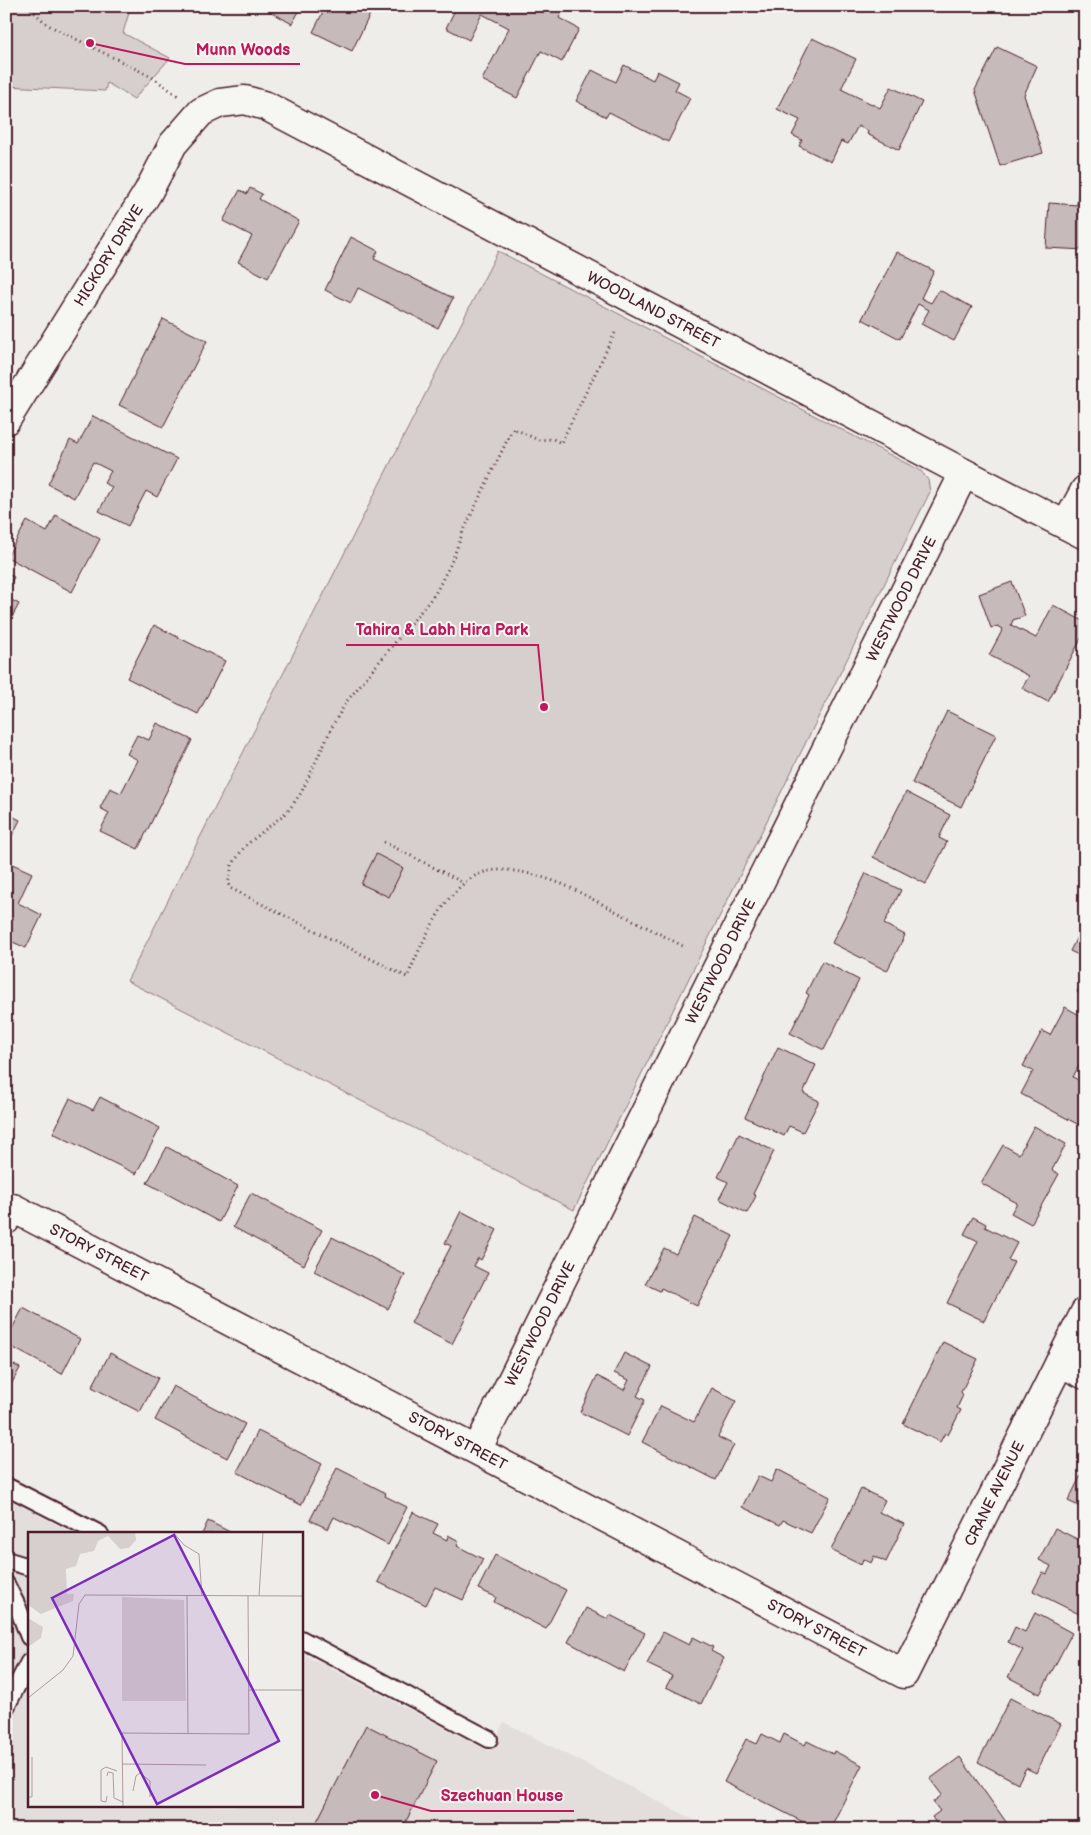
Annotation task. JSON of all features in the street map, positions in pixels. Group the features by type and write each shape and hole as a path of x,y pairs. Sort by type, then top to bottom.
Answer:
{"street":[{"name":"WOODLAND STREET","path":"220,103 245,100 266,106 1076,530"},
{"name":"HICKORY DRIVE","path":"6,420 148,192 173,144 201,112 220,103"},
{"name":"WESTWOOD DRIVE","path":"477,1450 964,473"},
{"path":"1076,530 1085,490"},
{"name":"STORY STREET","path":"9,1214 477,1450 904,1674"},
{"name":"CRANE AVENUE","path":"904,1674 1085,1312"},
{"path":"1060,1362 1085,1375"}],"lane":[{"path":"6,1486 96,1532"},
{"path":"6,1560 28,1567"},
{"path":"6,1584 28,1633"},
{"path":"302,1640 489,1740"},
{"path":"6,1707 28,1664"}],"path":[{"path":"27,6 48,25 152,77"},
{"path":"615,333 561,443 553,440 538,440 513,428 435,594 347,701 334,723 301,793 288,811 245,846 232,865 228,883 230,888 407,977 438,914 464,883 479,873 499,870 524,873 553,880 685,947"},
{"path":"384,842 464,883"}],"shaded area":[{"path":"6,6 131,6 123,33 170,58 134,99 107,83 105,91 6,86"},
{"path":"498,251 921,471 928,480 930,492 574,1210 127,981"},
{"path":"6,1498 71,1532 28,1532 28,1808 302,1808 302,1654 489,1751 504,1722 712,1829 6,1829"}],"building":[{"path":"261,6 302,6 292,24"},
{"path":"326,6 374,6 352,51 313,32"},
{"path":"457,6 565,6 559,18 579,29 562,62 541,51 517,98 482,80 509,28 482,14 469,40 446,28"},
{"path":"812,38 856,59 841,89 880,108 891,87 922,102 899,150 867,134 868,131 858,126 848,144 841,141 831,162 799,146 802,140 792,135 800,120 777,109"},
{"path":"997,47 1037,66 1024,95 1043,153 1000,166 975,90"},
{"path":"624,65 653,80 657,71 679,82 675,90 690,98 668,142 609,112 606,117 576,101 592,70 616,82"},
{"path":"250,188 262,194 259,199 299,221 268,278 238,262 252,236 223,221 240,190 247,194"},
{"path":"1078,192 1085,193 1085,250 1046,248 1049,203 1077,205"},
{"path":"351,237 378,251 374,259 453,298 438,328 358,288 351,303 325,290"},
{"path":"897,252 934,271 921,298 931,303 939,290 972,307 954,341 921,324 929,310 918,304 900,339 862,319"},
{"path":"163,319 207,341 163,427 119,405"},
{"path":"93,416 177,459 157,497 146,491 128,526 99,511 112,487 104,483 111,471 93,462 74,498 48,484 70,440 78,444"},
{"path":"56,515 100,539 72,592 7,557 27,521 47,532"},
{"path":"6,573 14,577 6,592"},
{"path":"1012,582 1025,616 1013,620 1011,625 1036,638 1053,605 1085,622 1085,631 1048,702 1022,688 1029,676 989,655 1003,629 998,626 991,628 979,594"},
{"path":"6,597 19,604 6,628"},
{"path":"154,625 225,661 198,714 127,678"},
{"path":"947,711 996,735 961,807 912,783"},
{"path":"157,723 192,740 138,849 100,831 109,813 100,808 110,788 121,793 138,760 127,754 137,735 149,740"},
{"path":"906,792 950,815 939,838 947,842 926,884 873,857"},
{"path":"6,813 20,820 6,848"},
{"path":"376,854 403,868 389,897 361,884"},
{"path":"6,861 32,873 18,903 42,915 26,948 6,939"},
{"path":"866,873 901,890 884,924 905,935 887,971 832,943"},
{"path":"1085,921 1085,958 1070,951"},
{"path":"822,961 859,980 824,1050 790,1033 809,995 806,993"},
{"path":"1085,976 1085,996 1077,992"},
{"path":"1065,1007 1085,1018 1085,1054 1073,1077 1085,1084 1085,1120 1081,1126 1021,1094 1033,1071 1023,1066 1042,1031 1050,1035"},
{"path":"778,1047 816,1065 803,1093 819,1101 803,1132 789,1126 784,1136 745,1117"},
{"path":"100,1097 160,1128 136,1174 53,1133 70,1098 93,1110"},
{"path":"1034,1126 1066,1144 1052,1170 1059,1174 1031,1224 1011,1213 1017,1203 981,1183 1003,1145 1019,1154"},
{"path":"739,1134 774,1151 753,1194 756,1196 747,1213 719,1199 728,1182 718,1177"},
{"path":"167,1147 238,1186 219,1222 147,1183"},
{"path":"251,1193 322,1230 304,1265 233,1227"},
{"path":"461,1211 497,1230 481,1260 478,1258 474,1266 488,1273 452,1344 411,1323 451,1246 445,1243"},
{"path":"695,1217 733,1236 697,1306 661,1288 660,1291 645,1284 664,1248 676,1254"},
{"path":"973,1217 986,1224 985,1227 1017,1243 1008,1260 1014,1262 984,1321 947,1303 978,1241 964,1234"},
{"path":"332,1237 405,1275 388,1309 314,1271"},
{"path":"23,1308 80,1339 62,1374 6,1344 6,1340"},
{"path":"943,1342 978,1359 961,1392 963,1395 957,1408 961,1410 948,1435 945,1433 940,1442 903,1424"},
{"path":"110,1353 158,1378 140,1412 92,1387"},
{"path":"624,1353 652,1367 637,1396 645,1400 627,1436 580,1412 597,1376 624,1390 629,1380 614,1373"},
{"path":"6,1361 20,1368 6,1394"},
{"path":"173,1386 245,1424 227,1458 155,1420"},
{"path":"712,1388 736,1401 718,1437 734,1445 716,1480 642,1442 661,1406 694,1422"},
{"path":"258,1431 322,1464 301,1505 237,1472"},
{"path":"337,1468 386,1493 385,1496 407,1507 388,1545 334,1517 328,1529 310,1520"},
{"path":"777,1469 830,1497 811,1533 783,1520 780,1525 742,1507 758,1476 771,1482"},
{"path":"1082,1473 1085,1474 1085,1509 1068,1501"},
{"path":"861,1489 885,1500 879,1512 904,1524 886,1562 874,1556 871,1563 863,1559 861,1565 831,1550"},
{"path":"413,1512 438,1524 433,1533 447,1540 448,1535 459,1541 457,1546 483,1559 463,1600 435,1587 426,1605 378,1582"},
{"path":"208,1521 230,1532 203,1532"},
{"path":"1055,1528 1085,1543 1085,1608 1081,1615 1033,1591 1043,1572 1047,1574 1051,1566 1039,1560"},
{"path":"495,1555 566,1590 546,1629 494,1602 496,1597 478,1589"},
{"path":"586,1608 608,1619 610,1615 645,1633 624,1672 568,1642"},
{"path":"1035,1613 1072,1633 1040,1694 1008,1677 1023,1650 1008,1642 1015,1627 1025,1632"},
{"path":"663,1632 689,1645 693,1637 713,1647 711,1651 724,1658 701,1704 666,1687 672,1676 647,1664"},
{"path":"1010,1698 1061,1724 1036,1773 1026,1768 1018,1783 978,1762"},
{"path":"366,1725 437,1761 402,1829 313,1829"},
{"path":"762,1734 780,1743 784,1734 805,1745 807,1741 833,1754 834,1751 862,1765 830,1829 817,1829 724,1782 746,1739 757,1744"},
{"path":"960,1757 1009,1826 1005,1829 940,1829 932,1817 940,1811 933,1802 942,1795 930,1779"}],"place":[{"name":"Munn Woods","path":"90,43"},
{"name":"Tahira & Labh Hira Park","path":"544,707"},
{"name":"Szechuan House","path":"375,1795"}]}
